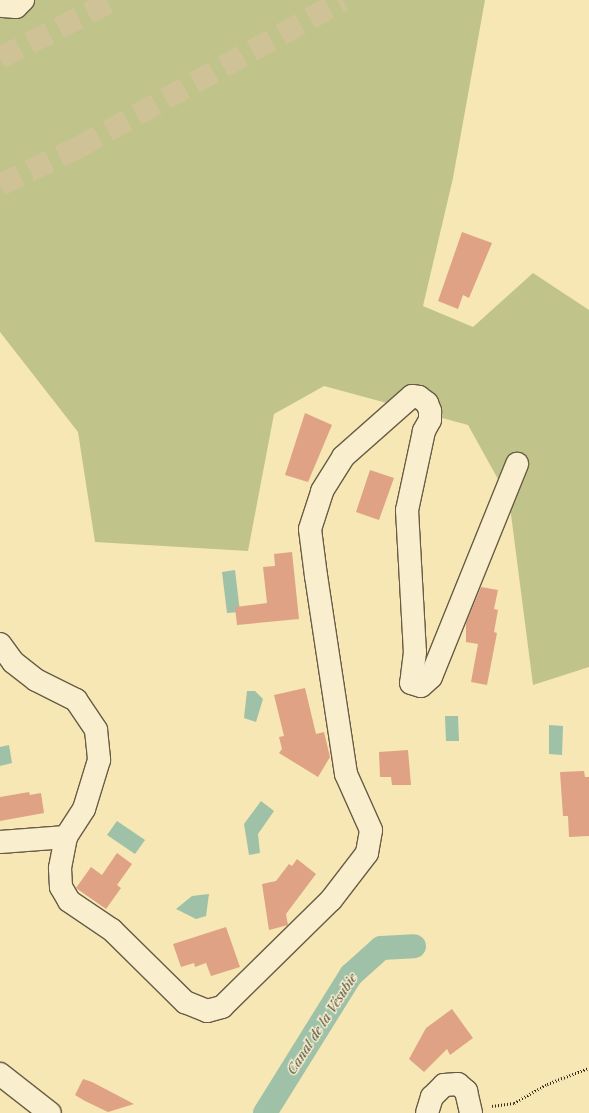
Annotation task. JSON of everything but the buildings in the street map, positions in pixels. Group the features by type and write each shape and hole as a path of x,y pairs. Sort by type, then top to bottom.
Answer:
{"street":[{"path":"0,3 16,7 23,0"},
{"path":"0,644 12,662 36,680 76,700 96,730 99,760 84,809 66,837 60,868 61,887 69,901 112,930 185,1002 207,1011 222,1007 331,900 367,853 371,830 346,774 310,529 322,491 343,457 412,396 419,397 427,403 430,410 430,420 424,430 407,510 415,652 411,683 421,686 431,677 517,464"},
{"path":"0,842 66,837"},
{"path":"0,1074 50,1113"},
{"path":"427,1113 432,1097 444,1085 458,1084 466,1091 479,1110"}],"path":[{"path":"479,1110 514,1103 547,1084 589,1068"}],"shaded area":[{"path":"0,0 485,0 453,178 423,306 473,327 533,273 589,310 589,667 533,685 509,499 468,425 324,386 274,414 248,551 95,542 78,432 0,332"},
{"path":"235,570 240,612 227,613 222,572"},
{"path":"247,691 255,691 263,699 256,722 244,718"},
{"path":"445,716 458,716 459,741 446,741"},
{"path":"549,725 563,726 562,755 549,754"},
{"path":"9,745 12,763 0,766 0,747"},
{"path":"261,801 274,811 258,834 260,853 249,855 244,824"},
{"path":"117,821 145,840 135,854 107,835"},
{"path":"209,894 206,916 196,919 176,909 192,896"}],"waterway":[{"name":"Canal de la Vésubie","path":"265,1113 351,975 381,948 414,946"}],"tunnel":[{"path":"0,58 114,0"},
{"path":"0,185 79,147 343,0"}]}
